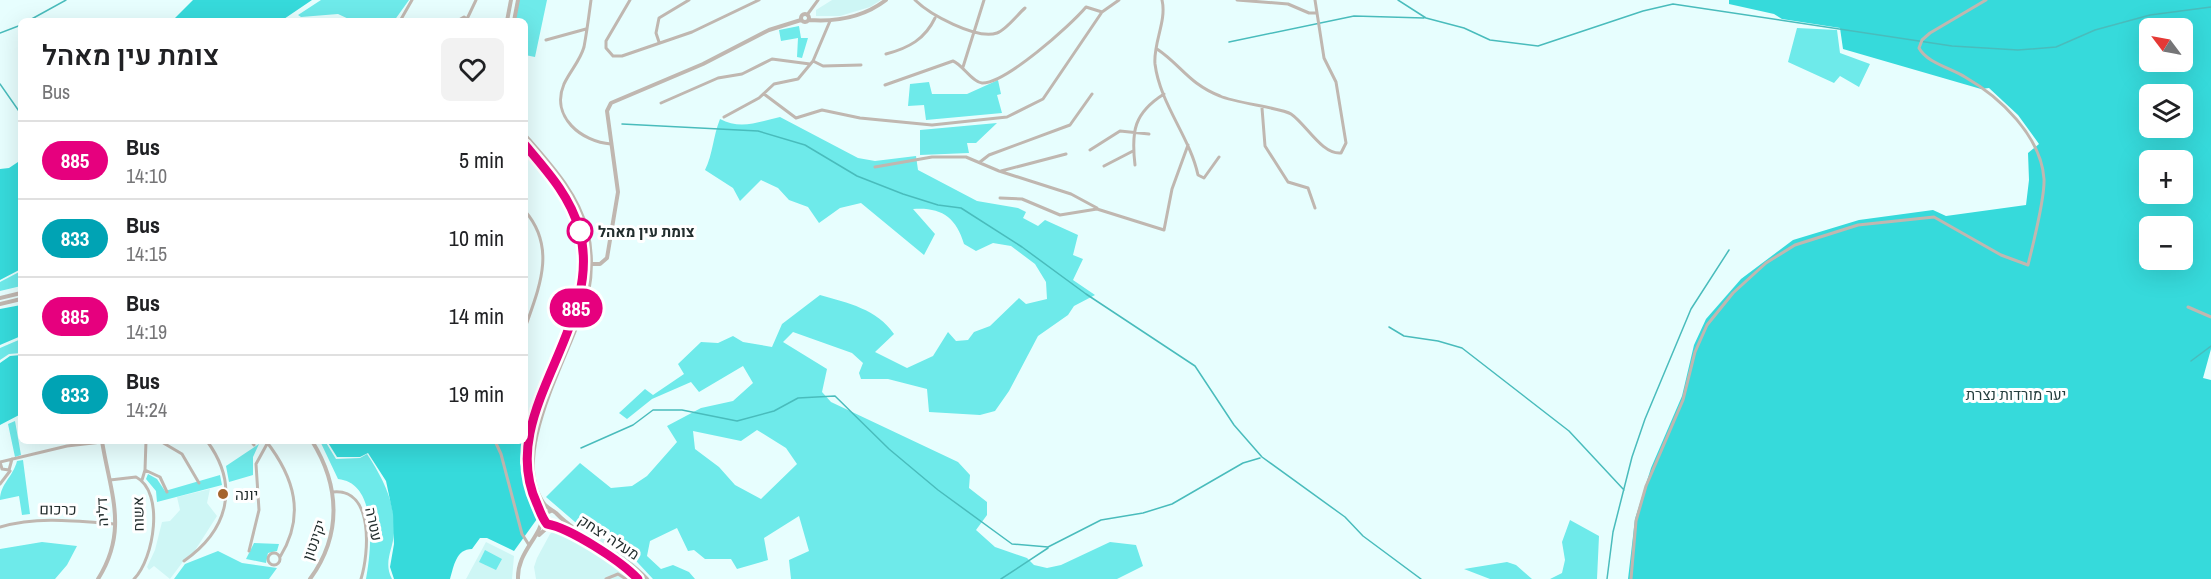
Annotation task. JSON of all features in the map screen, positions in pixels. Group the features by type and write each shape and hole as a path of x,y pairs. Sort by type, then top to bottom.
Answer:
{"street":[{"path":"402,18 412,0"},
{"path":"469,18 476,0"},
{"path":"508,18 511,0"},
{"path":"515,18 518,0"},
{"path":"591,0 583,48 563,86 561,104 565,116 583,137 594,143 611,144"},
{"path":"630,0 606,41 608,53 622,56 692,32 759,0"},
{"path":"659,42 656,33 659,18 689,0"},
{"path":"801,20 802,16 807,15 818,0"},
{"path":"584,264 600,264 607,258 615,220 618,192 606,111 611,103 703,64 769,30 801,20 805,22 809,20 830,21 854,16 886,0"},
{"path":"915,0 936,18 976,31 998,33 1025,8"},
{"path":"963,67 984,0"},
{"path":"764,94 796,118 822,110 861,118 932,125 1007,117 1043,99 1102,12 1119,0"},
{"path":"1162,0 1155,63 1164,94 1194,155 1198,175 1204,178 1219,157"},
{"path":"1237,0 1288,4 1309,13 1316,13"},
{"path":"1157,49 1190,80 1220,96 1262,108 1289,112 1324,147 1336,153 1345,148 1346,143 1336,82 1324,58 1315,0"},
{"path":"1631,579 1632,546 1636,521 1646,486 1683,400 1695,352 1707,325 1732,293 1766,263 1795,245 1858,225 1934,217 2001,255 2028,266 2044,189 2038,155 2016,118 2006,109 1972,81 1927,58 1919,48 1922,40 1930,33 1986,0"},
{"path":"885,85 948,62 963,67 978,81 984,83 998,78 1032,56 1073,22 1086,7 1102,12"},
{"path":"807,15 809,20"},
{"path":"886,54 904,50 921,39 936,18"},
{"path":"724,117 764,94 774,84 798,79 812,63 830,21"},
{"path":"546,40 586,29"},
{"path":"661,103 718,78 742,74 772,59 823,66 861,65"},
{"path":"980,163 989,155 1070,125 1092,94"},
{"path":"1135,165 1132,133 1146,106 1164,94"},
{"path":"1262,108 1265,146 1288,182 1308,188 1315,208"},
{"path":"1090,150 1120,131 1149,134"},
{"name":"מעלה יצחק","path":"528,139 558,174 575,200 587,230 591,264 582,312 536,433 532,450 533,472 540,496 547,507 624,558 648,579"},
{"path":"875,167 932,157 966,157 999,171 1071,194 1097,209 1164,230 1172,189 1188,145"},
{"path":"528,150 557,184 569,203 580,231 584,264 576,310 528,440"},
{"path":"1104,166 1133,151"},
{"path":"999,171 1066,154"},
{"path":"1000,198 1022,199 1060,215 1097,209"},
{"path":"528,215 537,228 544,256 540,284 528,319"},
{"path":"0,298 18,294"},
{"path":"0,304 18,300"},
{"path":"2188,307 2211,318"},
{"path":"1,482 5,476 0,462 84,444"},
{"name":"דליה","path":"98,579 111,554 116,524 115,502 102,444"},
{"path":"142,480 145,470 146,444"},
{"path":"165,444 182,454 199,483"},
{"path":"184,561 209,540 224,512 226,489 222,468 209,444"},
{"path":"249,551 260,510 256,464 266,444"},
{"path":"268,444 285,468 293,497 293,527 280,557"},
{"name":"יקינטון","path":"310,579 320,563 331,535 335,513 333,492 327,470 314,444"},
{"path":"496,444 522,534 529,544"},
{"path":"527,444 526,474 543,518"},
{"path":"1,482 11,468 12,459"},
{"path":"2,469 7,471 11,468"},
{"path":"145,470 160,477 168,492"},
{"name":"אשוח","path":"110,480 130,476 142,480 152,491 153,520 145,562 134,579"},
{"name":"עטרה","path":"333,492 342,491 352,495 361,510 367,547 362,579"},
{"path":"518,579 520,560 529,544 541,528 547,511 556,514 557,521 529,544"},
{"name":"מעלה יצחק","path":"543,518 551,525 609,556 638,579"},
{"name":"כרכום","path":"0,527 22,522 56,520 116,524"},
{"path":"606,579 618,574 626,579"}],"shaded area":[{"path":"321,0 409,0 396,18 347,18 338,14 301,17 298,15"},
{"path":"517,0 547,0 535,57 528,56 528,18 514,18"},
{"path":"832,0 881,0 870,7 840,16 816,16 816,10"},
{"path":"799,26 801,38 808,38 802,58 797,57 798,38 781,41 779,30"},
{"path":"1797,28 1837,30 1840,53 1870,64 1859,87 1840,76 1834,83 1788,62"},
{"path":"998,80 1001,94 997,95 1002,113 926,120 924,105 908,106 910,84 929,82 932,94 967,94"},
{"path":"780,117 858,158 875,161 916,156 918,170 977,201 1018,208 1026,212 1023,218 1038,226 1045,220 1078,235 1073,255 1083,259 1073,280 1095,295 1074,306 1068,315 1038,336 1009,391 995,411 980,415 929,412 927,389 888,379 861,379 859,373 863,363 852,353 793,332 783,342 827,369 822,392 831,402 958,462 970,475 969,488 987,502 987,515 976,530 995,547 1027,558 1034,565 1047,568 1061,565 1110,542 1136,545 1143,566 1117,579 791,579 789,560 809,551 799,516 764,538 768,560 737,569 731,559 705,559 694,550 688,551 677,528 650,541 647,556 661,569 673,565 689,572 695,579 653,579 625,549 608,536 582,528 546,497 580,463 611,488 632,486 647,476 677,442 667,426 701,408 733,401 753,383 743,366 699,392 691,382 652,399 627,419 619,413 645,389 653,395 684,374 678,364 701,342 718,343 733,336 743,342 772,347 782,324 820,295 861,308 879,318 894,334 875,352 907,368 933,356 948,332 956,341 968,340 974,332 990,326 1019,298 1026,304 1047,299 1046,282 1035,264 1011,246 993,243 976,251 964,244 957,227 939,212 913,209 935,234 924,255 861,203 840,208 819,223 808,207 789,200 778,188 761,180 740,201 733,188 705,170 720,119 742,125","holes":["757,430 786,448 797,464 761,499 735,485 719,467 695,449 693,431 741,441"]},
{"path":"997,123 976,143 967,143 969,153 920,155 920,130"},
{"path":"18,273 18,287 0,291 0,282"},
{"path":"18,340 18,353 9,354 0,360 0,348"},
{"path":"15,421 21,455 15,457 8,424"},
{"path":"259,444 253,457 253,475 229,482 226,466"},
{"path":"321,444 327,444 336,459 360,458 367,454 378,472 393,512 394,533 388,561 392,579 366,579 370,537 366,505 360,493 351,483 338,479"},
{"path":"23,460 30,514 22,515 19,496 0,500 2,489 17,461"},
{"path":"148,474 157,479 165,491 220,475 222,485 157,502 156,491 146,479"},
{"path":"210,489 207,503 217,516 194,552 185,559 170,579 154,566 149,570 147,567 155,550 162,522 170,521 180,510 177,497"},
{"path":"567,520 581,532 611,541 650,579 536,579 534,567 537,558 550,534"},
{"path":"1570,520 1599,536 1597,579 1550,579 1562,573 1565,560 1562,542"},
{"path":"42,542 77,546 67,565 55,579 0,579 0,549"},
{"path":"486,542 514,556 512,579 466,579"},
{"path":"254,543 279,544 277,551 268,553 266,563 246,559"},
{"path":"485,550 502,559 496,570 479,562"},
{"path":"218,551 242,563 277,568 269,579 174,579 185,564"},
{"path":"1507,562 1516,565 1532,579 1490,579 1464,569"}],"green space":[{"path":"193,0 312,0 285,18 175,18"},
{"name":"יער מורדות נצרת","path":"1729,0 2211,0 2211,349 2203,378 2211,380 2211,579 1628,579 1635,519 1651,468 1682,396 1694,345 1706,319 1741,279 1793,240 1859,220 1933,210 1946,216 2026,205 2029,180 2028,153 2039,144 2018,115 1989,88 1981,89 1843,49 1840,28 1782,19 1774,14 1729,4"},
{"path":"18,162 18,271 0,280 0,169 9,168"},
{"path":"18,306 18,337 0,345 0,309"},
{"path":"18,355 18,416 0,425 0,363 10,356"},
{"path":"329,444 522,444 520,463 537,519 514,551 487,538 480,538 472,549 459,555 450,579 394,579 390,567 394,544 393,514 386,481 368,453 360,457 337,457"}],"waterway":[{"path":"33,18 66,0"},
{"path":"1398,0 1426,18 1464,28 1490,40 1538,46 1643,11 1673,4 1952,46 2018,50 2056,47 2095,30 2150,15 2211,7"},
{"path":"1229,42 1354,16 1424,18"},
{"path":"0,33 18,26"},
{"path":"0,84 18,110"},
{"path":"622,124 758,131 805,145 857,176 903,194 938,205 961,208 1022,247 1086,294 1195,366 1234,425 1262,457 1345,517 1363,536 1421,579"},
{"path":"1607,579 1613,532 1632,457 1645,419 1691,309 1729,250"},
{"path":"1389,327 1404,336 1438,341 1462,348 1569,431 1624,490"},
{"path":"2191,361 2211,346"},
{"path":"581,448 633,425 653,410 682,410 737,421 774,411 798,398 835,396 889,449 938,490 1012,544 1048,547 1101,520 1143,513 1172,504 1243,463 1260,458"},
{"path":"1001,579 1048,548"}],"bus line":[{"name":"885","path":"528,149 548,172 569,203 580,231 584,262 582,286 576,310 528,439"},
{"name":"885","path":"527,444 526,474 544,521 609,556 638,579"}],"place":[{"name":"צומת עין מאהל","path":"580,231"},
{"name":"יונה","path":"223,494"}]}
